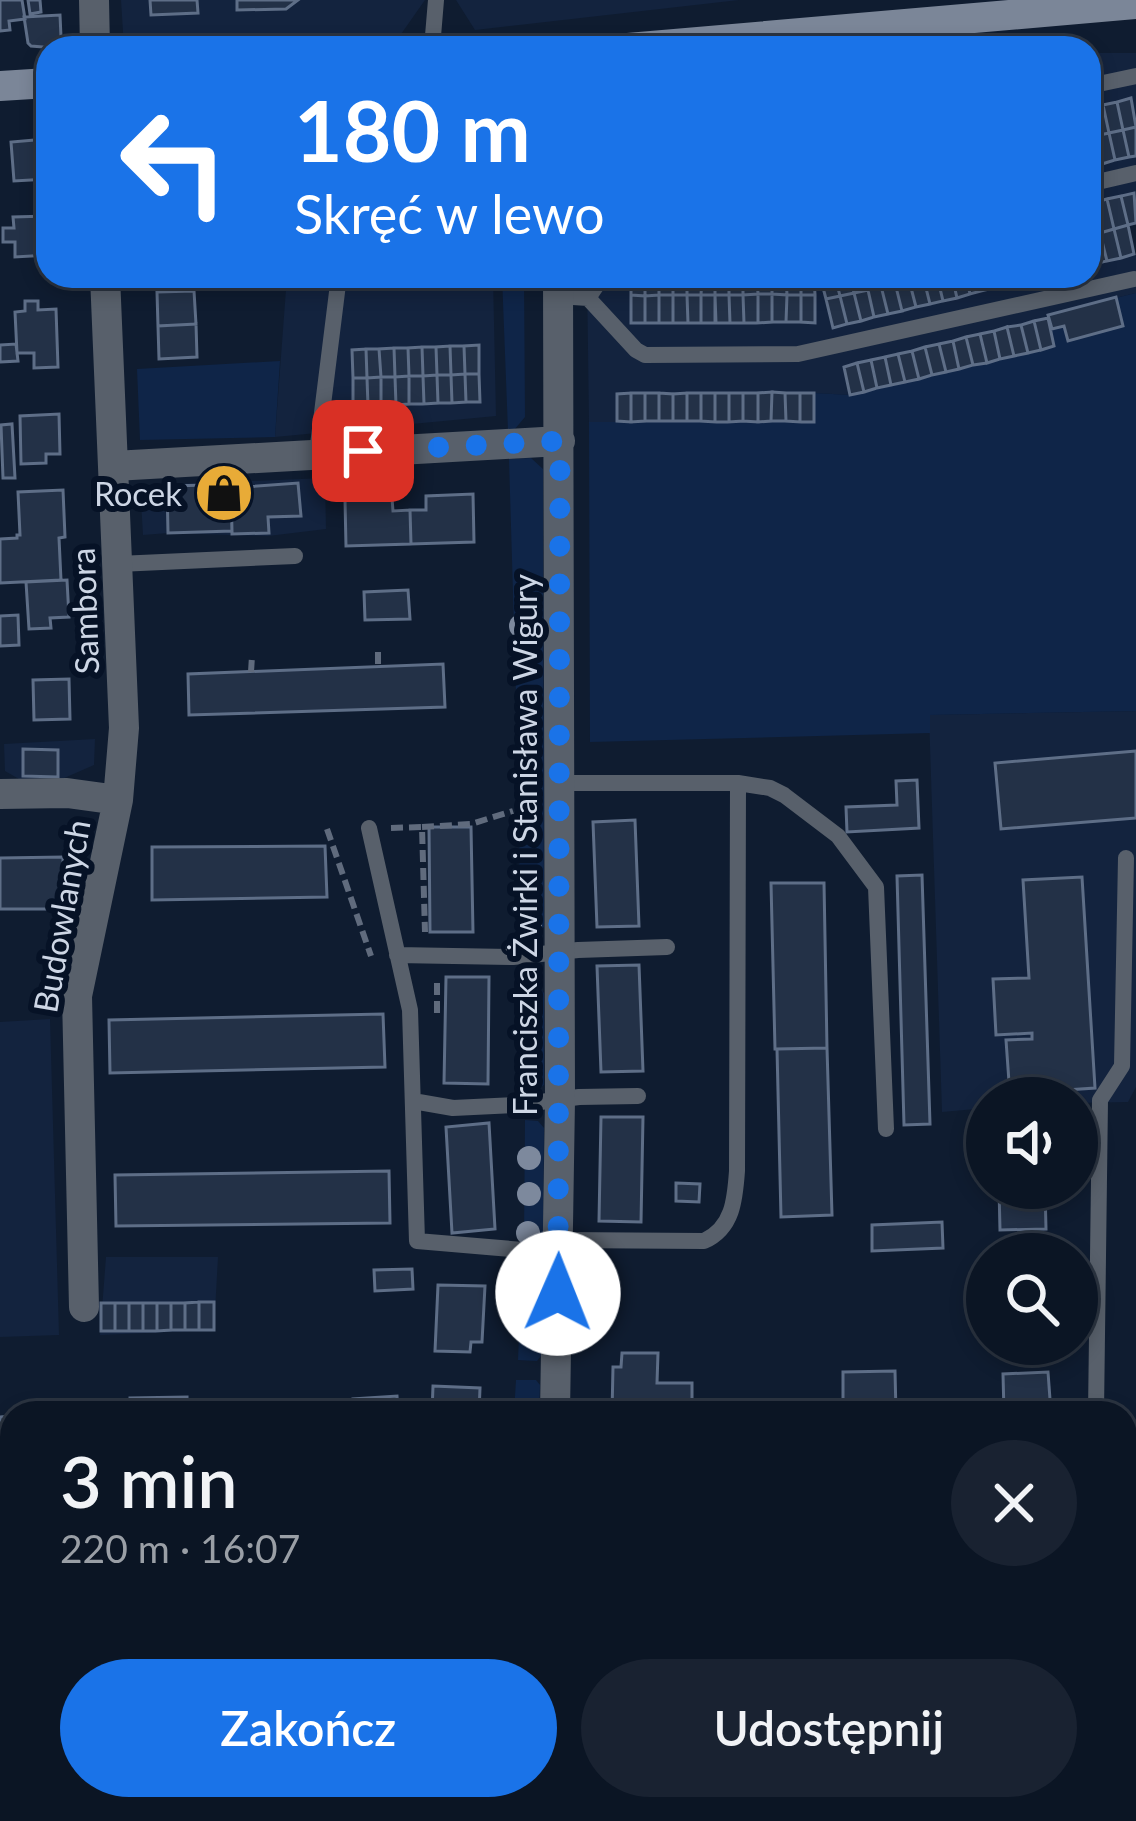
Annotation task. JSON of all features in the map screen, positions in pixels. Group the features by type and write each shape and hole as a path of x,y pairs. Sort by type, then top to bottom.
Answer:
{"street":[{"path":"94,0 95,36"},
{"path":"762,36 1091,4 1136,4"},
{"path":"0,86 36,84"},
{"name":"Sambora","path":"106,288 124,728 118,800"},
{"name":"Franciszka Żwirki i Stanisława Wigury","path":"555,1401 560,1246 560,441 568,290"},
{"path":"115,466 560,441"},
{"name":"Budowlanych","path":"0,794 118,800 76,997 84,1306"}],"lane":[{"path":"433,36 436,0"},
{"path":"1101,83 1136,76"},
{"path":"1101,181 1136,172"},
{"path":"1101,286 1134,279"},
{"path":"317,453 338,288"},
{"path":"568,290 645,355 798,354 1094,288"},
{"path":"118,564 295,556"},
{"path":"560,783 738,783 770,788 838,836 876,887 886,1129"},
{"path":"369,828 410,1010 417,1241 560,1246 704,1240 720,1230 733,1208 737,1171 738,783"},
{"path":"1096,1401 1100,1100 1129,1066 1126,858"},
{"path":"397,955 513,957 667,947"},
{"path":"413,1100 453,1108 638,1096"}],"path":[{"path":"378,652 378,667"},
{"path":"251,672 252,656"},
{"path":"369,828 471,824 512,811"},
{"path":"422,827 426,954 437,970 437,1030"}],"shaded area":[{"path":"121,0 425,0 400,36 123,36"},
{"path":"456,0 739,0 475,30"},
{"path":"1101,53 1136,53 1136,223 1128,225 1136,257 1136,293 1048,315 1054,346 850,395 814,393 814,422 589,422 587,288 1101,288"},
{"path":"286,288 493,288 496,416 275,437"},
{"path":"502,288 524,288 525,417 508,431"},
{"path":"1136,293 1136,711 930,715 930,733 590,742 589,422 813,422 814,393 850,395 1041,350 1054,345 1048,315"},
{"path":"280,361 275,437 140,440 137,369"},
{"path":"531,458 543,469 544,927 520,939 509,459"},
{"path":"325,478 326,529 268,536 143,535 141,501 154,485"},
{"path":"1136,711 1136,1087 1128,1102 1098,1103 1098,1077 966,1077 966,1110 942,1112 929,715"},
{"path":"95,739 94,765 62,779 19,779 5,771 4,744"},
{"path":"521,981 544,993 544,1085 535,1091 525,1091"},
{"path":"50,1019 59,1335 0,1337 0,1022"},
{"path":"525,1120 538,1121 544,1128 543,1238 524,1238"},
{"path":"106,1257 218,1257 214,1330 100,1335"},
{"path":"521,1287 543,1288 537,1361 518,1360"},
{"path":"516,1380 536,1380 540,1385 539,1401 515,1401"}],"building":[{"path":"0,0 22,0 25,19 9,21 10,30 0,31"},
{"path":"28,0 40,0 41,12 30,14"},
{"path":"150,0 197,0 198,13 151,15"},
{"path":"237,0 298,0 286,9 237,10"},
{"path":"60,15 61,36 36,36 36,46 31,46 24,17"},
{"path":"1131,98 1136,127 1123,130 1117,102"},
{"path":"1117,102 1123,130 1109,133 1103,105"},
{"path":"1101,105 1109,133 1101,135"},
{"path":"1136,127 1136,156 1129,157 1123,130"},
{"path":"1123,130 1129,157 1115,160 1109,133"},
{"path":"1109,133 1115,160 1102,164 1101,160 1101,135"},
{"path":"36,140 36,180 14,181 11,142"},
{"path":"1134,193 1136,223 1128,225 1121,196"},
{"path":"1121,196 1128,225 1114,229 1107,199"},
{"path":"1107,199 1114,229 1101,233 1101,201"},
{"path":"36,216 36,256 15,257 15,242 3,242 3,228 14,228 13,217"},
{"path":"1128,225 1134,254 1121,258 1114,229"},
{"path":"1114,229 1121,258 1107,261 1101,233"},
{"path":"631,288 645,288 645,296 631,295"},
{"path":"645,288 659,288 659,295 645,296"},
{"path":"659,288 673,288 673,295 659,295"},
{"path":"673,288 687,288 687,295 673,295"},
{"path":"687,288 701,288 701,295 687,295"},
{"path":"701,288 715,288 715,295 701,295"},
{"path":"715,288 729,288 729,295 715,295"},
{"path":"729,288 743,288 743,295 729,295"},
{"path":"743,288 758,288 758,294 743,295"},
{"path":"772,288 787,288 787,295 772,294"},
{"path":"787,288 801,288 801,295 787,295"},
{"path":"801,288 815,288 815,295 801,295"},
{"path":"823,288 838,288 840,296 826,299"},
{"path":"838,288 853,288 854,293 840,296"},
{"path":"882,288 896,288 902,311 888,314"},
{"path":"882,288 888,314 874,317 868,290"},
{"path":"896,288 911,288 916,307 902,311"},
{"path":"911,288 926,288 930,304 916,307"},
{"path":"926,288 940,288 943,301 930,304"},
{"path":"940,288 955,288 957,298 943,301"},
{"path":"955,288 969,288 970,294 957,298"},
{"path":"868,290 874,317 861,321 854,293"},
{"path":"194,291 196,324 158,326 157,292"},
{"path":"854,293 861,321 847,324 840,296"},
{"path":"758,294 772,294 772,322 758,323"},
{"path":"758,294 758,323 744,323 743,295"},
{"path":"772,294 787,295 786,322 772,322"},
{"path":"631,295 645,296 645,323 631,323"},
{"path":"659,295 673,295 673,323 659,323"},
{"path":"659,295 659,323 645,323 645,296"},
{"path":"673,295 687,295 688,323 673,323"},
{"path":"687,295 701,295 701,323 688,323"},
{"path":"701,295 715,295 715,323 701,323"},
{"path":"715,295 729,295 730,323 716,323"},
{"path":"729,295 743,295 744,323 730,323"},
{"path":"787,295 801,295 801,322 786,322"},
{"path":"801,295 815,295 815,323 801,322"},
{"path":"840,296 847,324 833,328 826,299"},
{"path":"1116,297 1123,326 1068,341 1064,326 1052,329 1048,315"},
{"path":"25,301 38,301 38,310 56,309 58,367 34,368 34,353 17,353 15,312 25,311"},
{"path":"1048,318 1054,346 1041,350 1034,321"},
{"path":"1034,321 1041,350 1028,353 1021,325"},
{"path":"196,324 197,357 159,359 158,326"},
{"path":"1021,325 1028,353 1014,356 1007,327"},
{"path":"1007,327 1014,356 1000,359 994,331"},
{"path":"994,331 1000,359 987,363 980,334"},
{"path":"980,334 987,363 973,365 966,337"},
{"path":"966,337 973,365 959,369 953,341"},
{"path":"953,341 959,369 946,372 939,344"},
{"path":"16,344 18,361 0,362 0,345"},
{"path":"939,344 946,372 932,375 925,347"},
{"path":"479,345 479,374 465,374 464,346"},
{"path":"450,346 451,375 437,375 436,347"},
{"path":"450,346 464,346 465,374 451,375"},
{"path":"422,347 423,376 409,376 408,348"},
{"path":"422,347 436,347 437,375 423,376"},
{"path":"925,347 932,375 919,379 912,351"},
{"path":"394,348 408,348 409,376 395,377"},
{"path":"394,348 395,377 381,377 379,349"},
{"path":"366,349 379,349 381,377 367,378"},
{"path":"366,349 367,378 353,378 352,350"},
{"path":"912,351 919,379 905,382 898,354"},
{"path":"898,354 905,382 891,385 885,357"},
{"path":"885,357 891,385 877,388 871,360"},
{"path":"871,360 877,388 864,392 857,363"},
{"path":"857,363 864,392 850,395 844,367"},
{"path":"465,374 479,374 480,402 466,402"},
{"path":"465,374 466,402 452,403 451,375"},
{"path":"437,375 451,375 452,403 438,403"},
{"path":"437,375 438,403 424,404 423,376"},
{"path":"409,376 409,404 396,405 395,377"},
{"path":"409,376 423,376 424,404 409,404"},
{"path":"381,377 381,405 368,406 367,378"},
{"path":"381,377 395,377 396,405 381,405"},
{"path":"353,378 367,378 368,406 353,406"},
{"path":"772,392 785,393 786,421 771,421"},
{"path":"772,392 771,421 758,422 758,393"},
{"path":"631,393 645,393 645,421 631,422"},
{"path":"631,393 631,422 617,421 617,394"},
{"path":"645,393 659,393 659,421 645,421"},
{"path":"659,393 673,394 673,421 659,421"},
{"path":"687,393 687,421 673,421 673,394"},
{"path":"687,393 701,393 701,421 687,421"},
{"path":"701,393 715,393 715,422 701,421"},
{"path":"715,393 729,393 729,422 715,422"},
{"path":"729,393 743,393 743,421 729,422"},
{"path":"743,393 758,393 758,422 743,421"},
{"path":"785,393 800,393 800,422 786,421"},
{"path":"800,393 814,393 814,422 800,422"},
{"path":"59,414 60,454 46,454 46,463 21,464 20,416"},
{"path":"12,424 15,478 3,478 1,425"},
{"path":"298,483 301,516 268,517 269,533 232,534 231,488"},
{"path":"167,486 231,488 232,531 168,533"},
{"path":"63,490 61,580 0,583 0,539 20,535 18,492"},
{"path":"473,494 474,542 411,544 410,510 426,510 426,496"},
{"path":"392,498 393,511 410,510 411,544 346,546 345,500"},
{"path":"67,580 69,617 50,618 51,628 29,629 26,582"},
{"path":"408,590 410,619 365,620 364,592"},
{"path":"18,615 19,645 0,646 0,616"},
{"path":"443,664 445,707 189,715 188,674"},
{"path":"69,679 70,719 34,720 33,680"},
{"path":"23,749 58,750 58,777 23,776"},
{"path":"1136,751 1136,818 1001,829 995,763"},
{"path":"917,780 919,828 847,832 846,807 897,805 896,781"},
{"path":"635,820 639,926 597,927 593,822"},
{"path":"429,827 471,827 473,932 430,932"},
{"path":"325,846 327,897 152,900 152,847"},
{"path":"63,857 63,909 0,909 0,858"},
{"path":"922,875 930,1124 904,1125 897,876"},
{"path":"1082,877 1094,1077 1009,1077 1006,1040 1032,1039 1032,1033 996,1035 993,979 1029,978 1023,880"},
{"path":"771,883 824,883 827,1048 775,1049"},
{"path":"639,965 643,1071 601,1072 597,966"},
{"path":"446,977 489,977 488,1084 444,1083"},
{"path":"383,1014 385,1067 110,1073 109,1020"},
{"path":"827,1048 832,1215 781,1217 777,1049"},
{"path":"601,1117 643,1117 641,1222 599,1221"},
{"path":"489,1123 495,1229 452,1233 446,1127"},
{"path":"389,1171 390,1223 116,1226 115,1175"},
{"path":"676,1183 700,1184 699,1202 676,1201"},
{"path":"1000,1209 1046,1209 1046,1229 1000,1230"},
{"path":"942,1222 943,1248 872,1251 872,1225"},
{"path":"412,1269 413,1289 375,1291 374,1270"},
{"path":"438,1285 485,1286 482,1342 471,1342 470,1352 435,1351"},
{"path":"199,1302 214,1302 214,1330 199,1330"},
{"path":"199,1302 199,1330 185,1330 185,1303"},
{"path":"101,1303 115,1303 115,1331 101,1331"},
{"path":"115,1303 129,1303 129,1331 115,1331"},
{"path":"129,1303 143,1303 143,1331 129,1331"},
{"path":"143,1303 157,1303 157,1331 143,1331"},
{"path":"157,1303 171,1303 171,1330 157,1331"},
{"path":"171,1303 185,1303 185,1330 171,1330"},
{"path":"622,1353 658,1353 657,1383 692,1383 692,1401 612,1401 613,1367 621,1367"},
{"path":"895,1371 896,1401 843,1401 843,1372"},
{"path":"1048,1372 1050,1401 1004,1401 1003,1374"},
{"path":"433,1386 480,1388 479,1401 432,1401"},
{"path":"397,1396 397,1401 353,1401"},
{"path":"187,1397 187,1401 130,1401"}],"place":[{"name":"Rocek","path":"224,493"}],"route":[{"path":"363,451 560,441 558,1293"}]}
